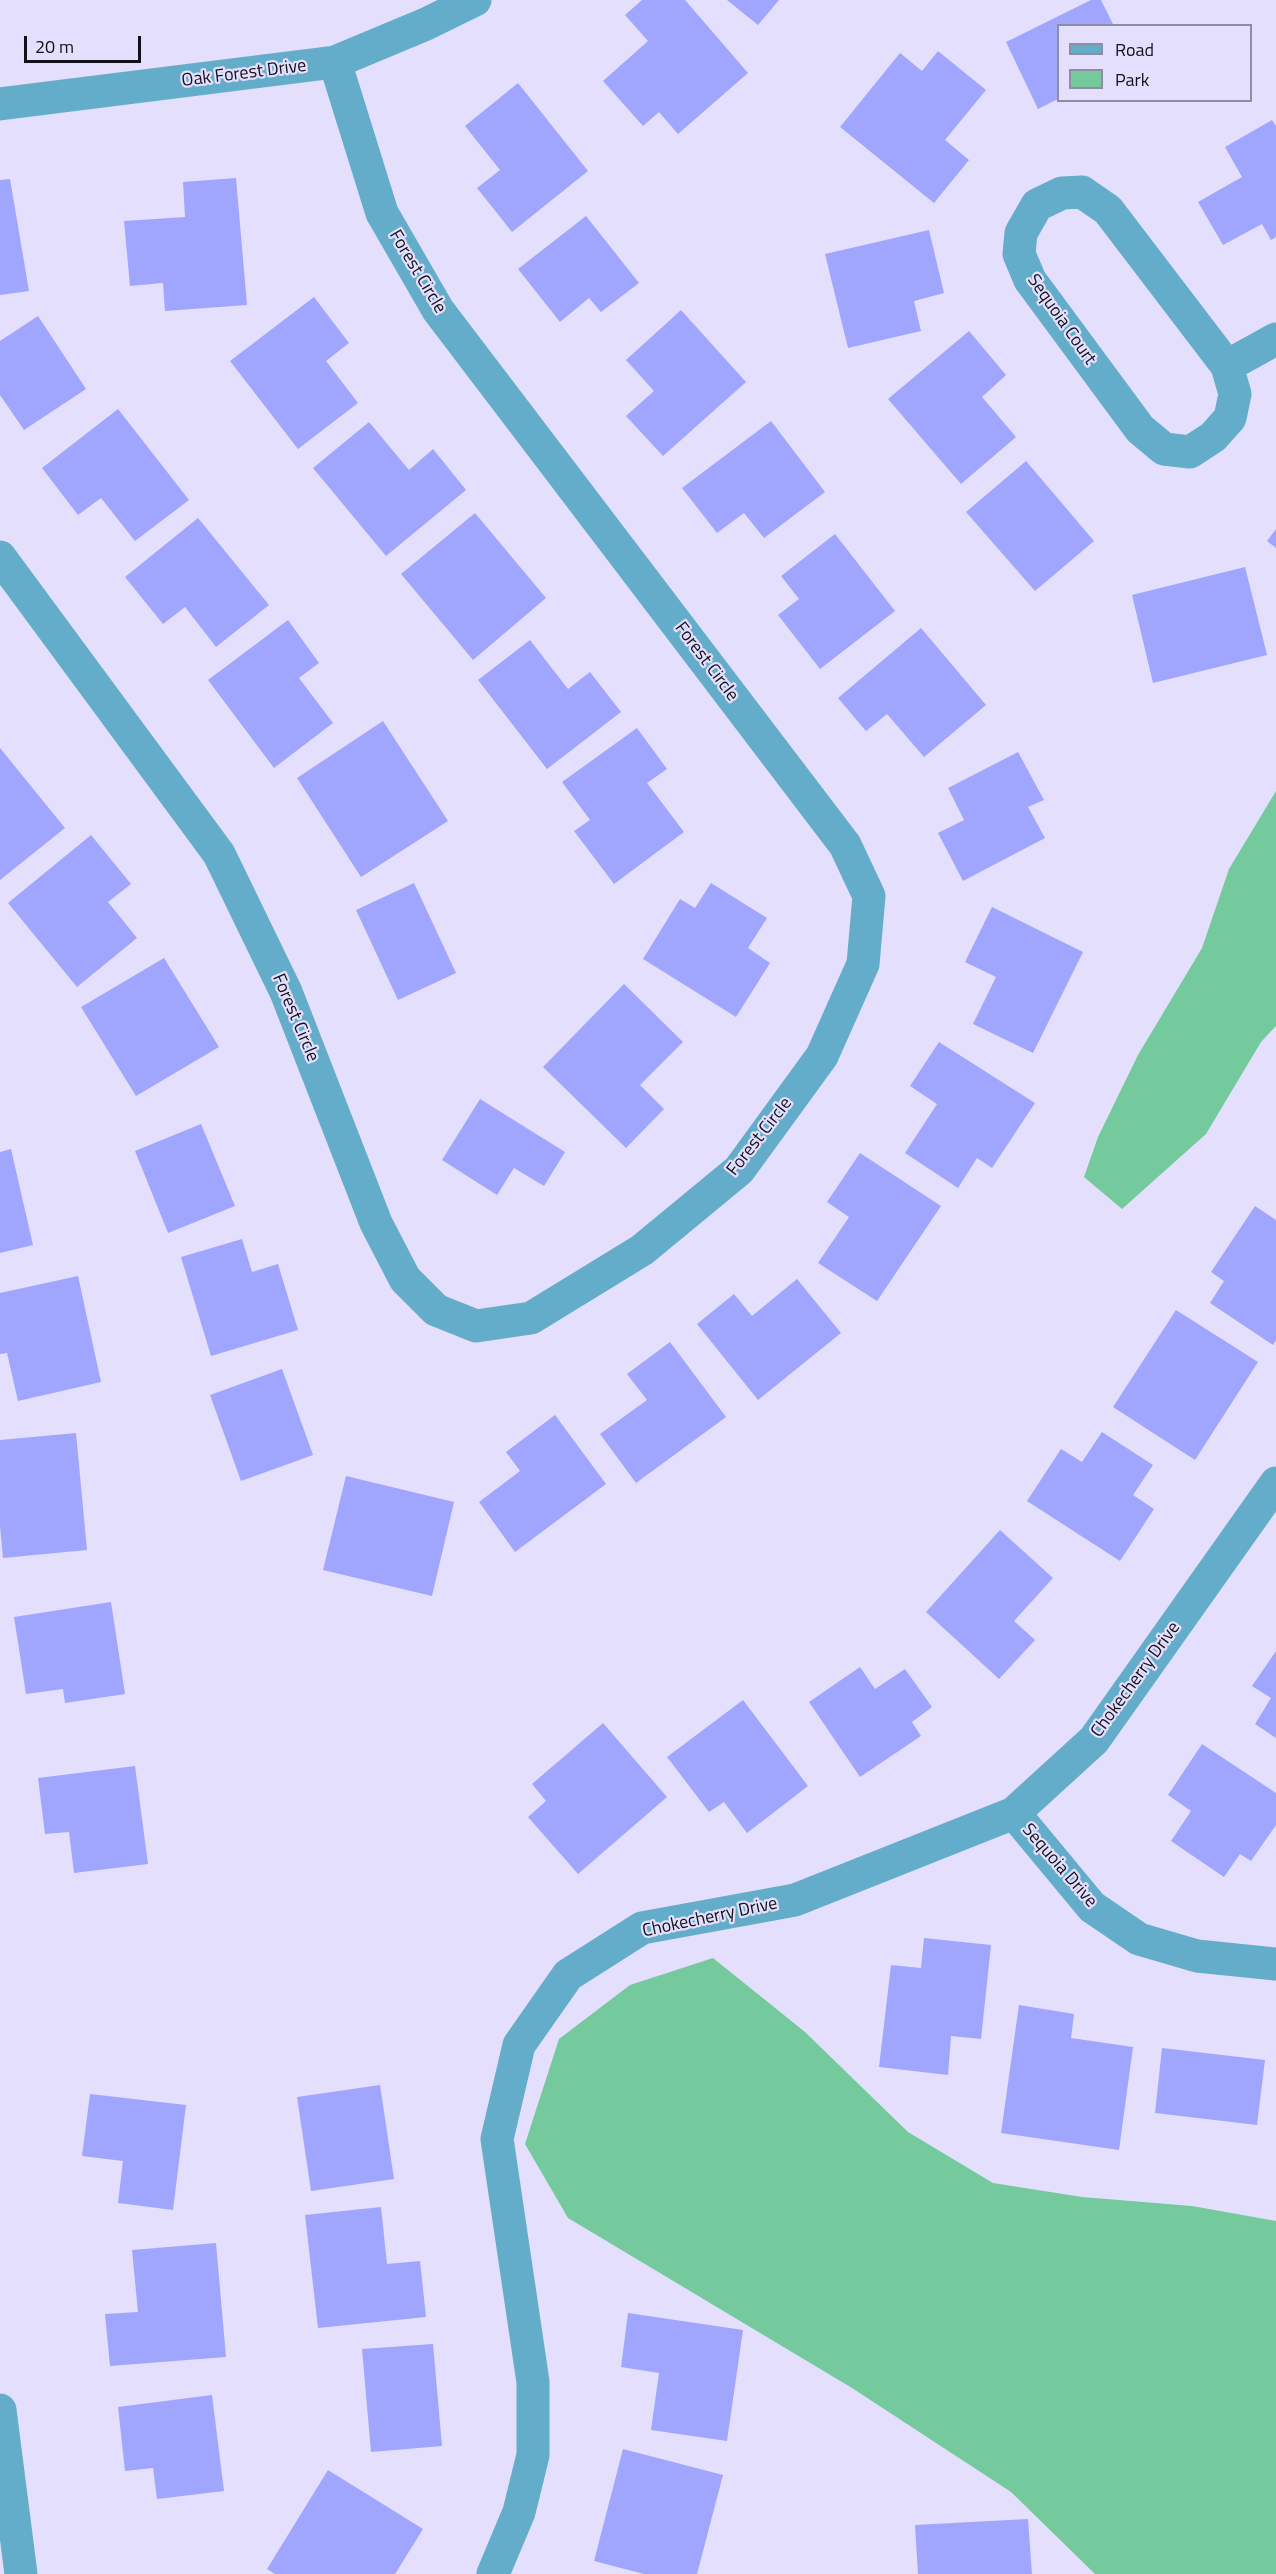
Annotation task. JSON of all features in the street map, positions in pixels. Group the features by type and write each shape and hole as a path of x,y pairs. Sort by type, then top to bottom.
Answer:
{"street":[{"name":"Oak Forest Drive","path":"0,104 335,62 426,24 475,0"},
{"name":"Forest Circle","path":"0,556 219,854 286,993 376,1223 405,1278 436,1310 476,1326 531,1318 642,1250 740,1170 822,1056 863,964 869,896 845,845 438,310 382,213 335,62"},
{"name":"Sequoia Court","path":"1082,192 1108,210 1227,366 1235,394 1230,418 1213,438 1190,452 1164,449 1140,429 1030,280 1019,254 1020,243 1021,233 1037,205 1062,193 1082,192"},
{"path":"1227,366 1276,339"},
{"name":"Chokecherry Drive","path":"493,2574 519,2512 533,2455 532,2382 496,2139 519,2045 568,1975 642,1928 795,1900 1014,1813 1094,1740 1276,1482"},
{"name":"Sequoia Drive","path":"1014,1813 1092,1907 1138,1939 1197,1956 1276,1964"},
{"path":"0,2410 21,2574"}],"green space":[{"path":"1276,791 1276,1026 1261,1042 1206,1134 1122,1209 1084,1177 1098,1137 1138,1055 1202,948 1229,869"},
{"path":"713,1958 805,2032 908,2132 993,2183 1082,2197 1192,2206 1276,2221 1276,2574 1095,2574 1011,2492 852,2388 568,2218 525,2144 559,2039 630,1985"}],"building":[{"path":"642,0 685,0 748,73 678,134 659,112 643,126 603,81 648,41 625,15"},
{"path":"727,0 779,0 758,25"},
{"path":"1091,0 1101,0 1113,24 1057,24 1057,100 1038,109 1006,42"},
{"path":"938,51 986,90 945,140 969,160 934,203 840,127 900,53 922,71"},
{"path":"518,83 588,171 512,232 477,188 500,170 465,126"},
{"path":"1272,120 1276,126 1276,237 1271,240 1262,224 1223,245 1198,202 1242,177 1225,147"},
{"path":"236,178 247,305 165,311 163,283 130,286 124,221 185,217 183,182"},
{"path":"10,179 29,291 0,295 0,180"},
{"path":"586,216 639,283 601,312 589,298 560,322 518,269"},
{"path":"929,230 944,293 914,301 921,331 848,348 825,254"},
{"path":"314,297 349,343 326,361 358,403 298,449 230,361"},
{"path":"681,310 746,382 663,456 626,416 654,391 626,360"},
{"path":"38,316 86,389 24,430 0,395 0,341"},
{"path":"969,331 1006,375 982,397 1016,437 961,484 888,399"},
{"path":"118,409 189,500 135,541 101,498 78,515 42,468"},
{"path":"771,421 825,492 764,538 744,513 717,533 682,488"},
{"path":"369,422 409,470 433,449 466,490 386,556 313,468"},
{"path":"1026,461 1094,541 1035,591 966,512"},
{"path":"475,513 546,598 473,660 401,574"},
{"path":"198,518 269,605 216,647 185,607 163,624 125,577"},
{"path":"1276,529 1276,548 1267,541"},
{"path":"835,534 895,611 820,669 778,615 799,599 781,576"},
{"path":"1245,567 1267,655 1153,683 1132,595"},
{"path":"288,620 319,663 299,678 333,723 274,768 208,680"},
{"path":"921,628 986,705 924,757 887,714 866,731 838,698"},
{"path":"530,640 568,689 590,672 621,712 547,769 478,680"},
{"path":"383,721 448,821 361,877 297,778"},
{"path":"637,728 667,769 647,783 684,832 614,884 574,831 590,820 562,782"},
{"path":"0,748 65,828 0,880"},
{"path":"1018,752 1044,800 1028,807 1045,838 963,881 938,833 964,820 948,788"},
{"path":"91,835 131,884 108,902 137,938 77,987 8,903"},
{"path":"414,883 456,973 398,1000 356,910"},
{"path":"711,883 767,918 748,948 770,963 736,1017 643,959 680,899 695,908"},
{"path":"992,907 1083,952 1033,1053 973,1024 996,977 965,962"},
{"path":"164,958 219,1047 136,1096 81,1007"},
{"path":"624,984 683,1042 640,1085 664,1109 626,1148 543,1067"},
{"path":"939,1042 1035,1103 992,1168 977,1158 958,1188 905,1153 937,1104 910,1086"},
{"path":"480,1099 565,1152 544,1186 514,1168 497,1195 442,1160"},
{"path":"201,1124 235,1206 168,1233 135,1151"},
{"path":"11,1149 33,1245 0,1253 0,1152"},
{"path":"860,1153 941,1206 877,1301 818,1263 849,1217 827,1202"},
{"path":"1255,1206 1276,1220 1276,1340 1273,1345 1210,1303 1224,1281 1211,1272"},
{"path":"242,1239 252,1272 278,1264 298,1330 211,1356 181,1257"},
{"path":"78,1276 101,1382 18,1401 7,1353 0,1354 0,1293"},
{"path":"797,1279 841,1333 758,1400 697,1324 734,1294 752,1316"},
{"path":"1176,1310 1258,1362 1195,1460 1113,1407"},
{"path":"670,1342 726,1417 636,1483 600,1434 647,1400 627,1374"},
{"path":"282,1369 313,1455 241,1481 210,1395"},
{"path":"555,1415 606,1484 515,1552 479,1502 520,1471 506,1452"},
{"path":"1102,1432 1153,1465 1133,1495 1154,1509 1120,1561 1027,1501 1061,1449 1082,1462"},
{"path":"76,1433 87,1550 3,1558 0,1526 0,1440"},
{"path":"346,1476 454,1502 432,1596 323,1570"},
{"path":"1000,1530 1053,1578 1014,1621 1035,1640 999,1679 926,1612"},
{"path":"111,1602 125,1694 65,1703 63,1689 26,1694 14,1617"},
{"path":"1276,1651 1276,1738 1255,1724 1271,1698 1252,1686"},
{"path":"860,1667 875,1689 905,1669 932,1707 912,1722 921,1736 860,1777 809,1702"},
{"path":"743,1700 808,1786 747,1833 724,1802 709,1812 667,1757"},
{"path":"603,1723 667,1797 578,1874 528,1817 546,1801 532,1784"},
{"path":"1202,1744 1276,1793 1276,1825 1251,1861 1240,1854 1224,1877 1171,1841 1191,1811 1168,1795"},
{"path":"135,1766 148,1864 74,1873 69,1832 45,1834 38,1778"},
{"path":"924,1938 991,1945 981,2039 951,2036 948,2075 879,2067 891,1965 921,1968"},
{"path":"1019,2005 1074,2014 1071,2038 1133,2047 1119,2150 1001,2133"},
{"path":"1162,2048 1265,2060 1257,2125 1155,2113"},
{"path":"380,2085 394,2179 311,2191 297,2097"},
{"path":"90,2094 186,2105 173,2210 118,2203 123,2161 82,2156"},
{"path":"381,2207 387,2264 420,2261 426,2317 318,2328 305,2215"},
{"path":"216,2243 226,2357 110,2366 105,2314 138,2312 132,2250"},
{"path":"628,2313 743,2330 727,2441 651,2430 659,2373 621,2367"},
{"path":"433,2344 442,2446 371,2452 362,2349"},
{"path":"212,2395 224,2491 157,2499 153,2468 125,2471 118,2407"},
{"path":"623,2449 723,2475 697,2574 644,2574 594,2561"},
{"path":"328,2470 423,2529 395,2574 275,2574 267,2569"},
{"path":"1028,2519 1032,2574 918,2574 915,2525"}]}
